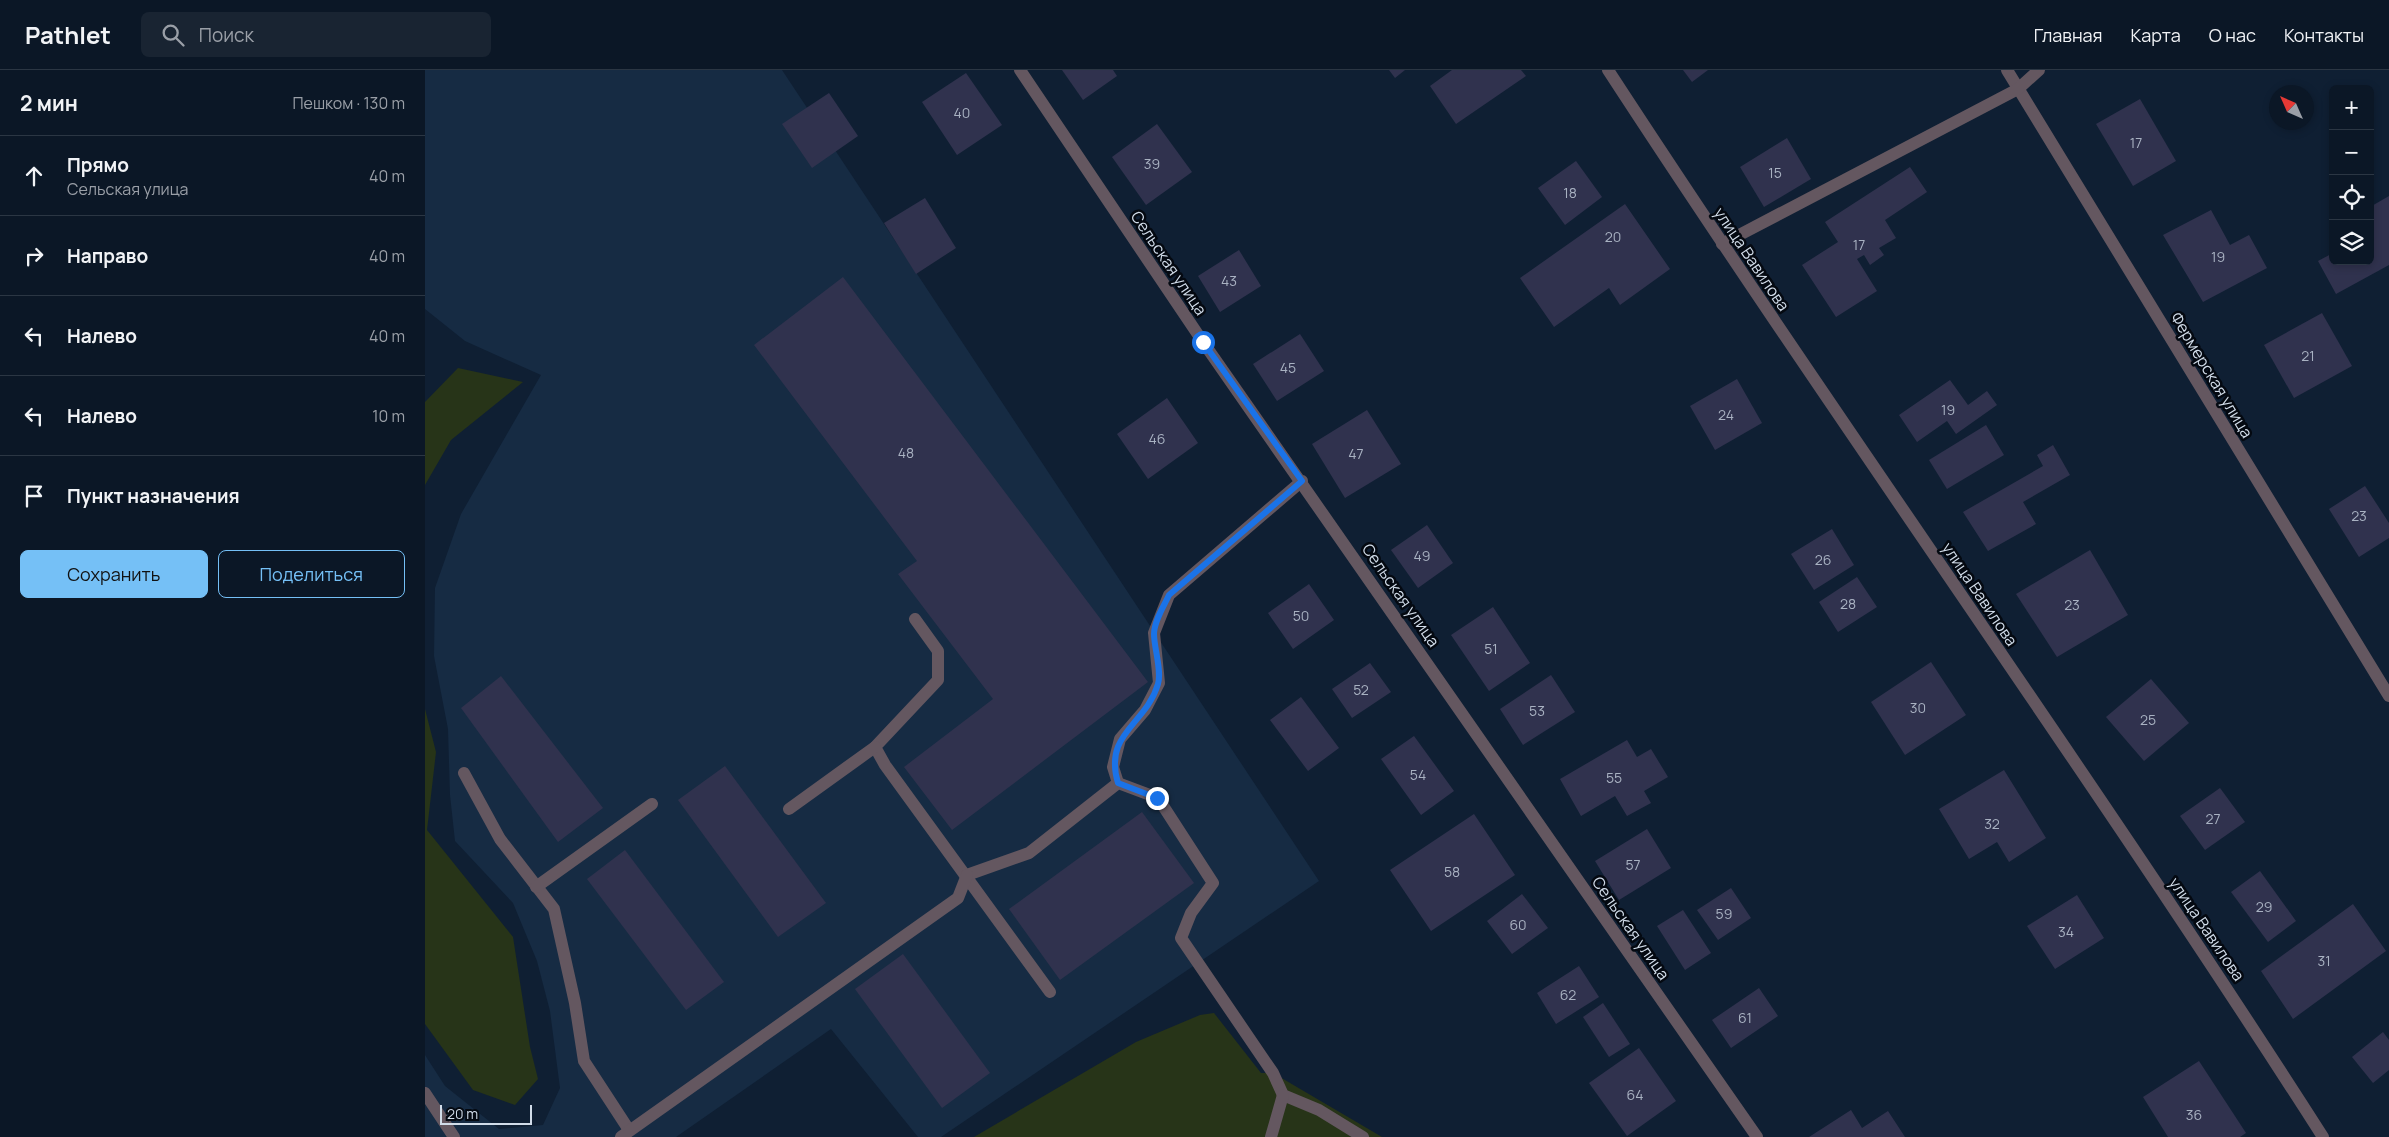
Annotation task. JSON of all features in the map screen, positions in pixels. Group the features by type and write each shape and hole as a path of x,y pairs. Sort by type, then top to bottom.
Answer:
{"street":[{"name":"Сельская улица","path":"1020,70 1203,342 1302,481 1757,1137"},
{"name":"улица Вавилова","path":"1608,70 1722,244 2230,992 2323,1137"},
{"name":"Фермерская улица","path":"2007,70 2389,696"},
{"path":"1722,244 2018,89 2039,70"},
{"path":"1118,783 1113,767 1120,739 1145,710 1159,683 1154,633 1169,595 1302,481"},
{"path":"789,809 875,747 938,680 938,651 915,619"},
{"path":"875,747 885,765 1051,992"},
{"path":"464,773 500,839 554,910 575,1003 584,1061 625,1134 958,898 967,875 1029,852 1118,783"},
{"path":"1118,783 1157,798 1213,883 1191,913 1181,938 1273,1073 1283,1095 1271,1137"},
{"path":"536,887 652,804"},
{"path":"425,1092 454,1137"},
{"path":"1283,1095 1319,1110 1363,1137"}],"shaded area":[{"path":"425,70 782,70 1319,881 941,1137 918,1137 831,1029 676,1137 425,1137 425,1055 445,1086 499,1129 543,1125 560,1088 550,1011 537,961 513,903 455,841 450,795 448,729 434,656 435,588 461,514 541,375 465,341 425,309"}],"green space":[{"path":"458,368 523,382 451,440 425,485 425,402"},
{"path":"425,709 436,752 427,830 513,937 530,1047 538,1079 515,1105 473,1090 425,1024"},
{"path":"1214,1013 1261,1073 1273,1073 1382,1137 974,1137 1136,1042 1200,1015"}],"building":[{"path":"1062,70 1113,70 1117,76 1083,100"},
{"path":"1389,70 1405,70 1395,78"},
{"path":"1452,70 1521,70 1526,76 1456,124 1430,86"},
{"path":"1683,70 1708,70 1692,82"},
{"path":"966,73 1002,125 957,155 922,102"},
{"path":"829,93 858,136 812,168 782,124"},
{"path":"2140,99 2176,161 2133,186 2096,124"},
{"path":"1157,124 1192,172 1146,205 1112,157"},
{"path":"1787,138 1811,179 1764,207 1740,167"},
{"path":"1576,161 1602,197 1565,225 1538,188"},
{"path":"1910,167 1927,192 1885,220 1896,238 1879,248 1884,255 1870,265 1864,255 1857,259 1877,291 1836,317 1802,265 1838,242 1825,222"},
{"path":"2389,196 2389,265 2336,294 2318,261 2329,255 2329,265 2374,265 2374,205"},
{"path":"925,198 956,248 916,274 884,223"},
{"path":"1625,204 1670,269 1620,305 1609,288 1554,327 1520,278"},
{"path":"2211,210 2230,245 2249,235 2267,268 2203,302 2163,235"},
{"path":"1239,250 1261,286 1220,312 1198,276"},
{"path":"843,277 1148,682 952,830 904,767 993,699 898,574 917,561 754,345"},
{"path":"2322,313 2352,366 2294,398 2264,345"},
{"path":"1300,334 1324,371 1277,401 1253,364"},
{"path":"1737,379 1762,423 1715,450 1690,406"},
{"path":"1950,380 1968,405 1987,391 1997,405 1956,434 1947,421 1917,442 1899,415"},
{"path":"1167,398 1198,443 1148,479 1117,434"},
{"path":"1367,410 1401,464 1345,498 1312,444"},
{"path":"1986,425 2004,455 1947,489 1929,460"},
{"path":"2053,445 2070,475 2023,502 2036,524 1988,551 1963,512 2043,466 2037,455"},
{"path":"2365,486 2389,523 2389,538 2359,557 2329,509"},
{"path":"1427,525 1453,563 1418,588 1391,550"},
{"path":"1832,529 1854,565 1814,590 1791,554"},
{"path":"2090,550 2128,615 2057,657 2016,594"},
{"path":"1857,577 1877,607 1838,632 1819,602"},
{"path":"1309,584 1334,620 1293,649 1268,613"},
{"path":"1493,607 1530,663 1489,691 1451,635"},
{"path":"1931,662 1966,715 1905,755 1871,702"},
{"path":"1370,663 1391,692 1352,718 1332,689"},
{"path":"1551,675 1575,712 1523,745 1500,709"},
{"path":"501,676 603,808 558,842 461,708"},
{"path":"2151,679 2189,723 2144,761 2106,717"},
{"path":"1301,697 1339,748 1308,771 1270,720"},
{"path":"1414,736 1454,791 1421,815 1381,759"},
{"path":"1627,740 1637,757 1651,749 1668,777 1644,791 1651,803 1627,816 1615,796 1581,816 1560,779"},
{"path":"725,766 826,903 778,937 678,800"},
{"path":"2004,770 2046,838 2009,862 1997,842 1969,859 1939,809"},
{"path":"2220,788 2245,822 2205,850 2180,816"},
{"path":"1142,812 1194,883 1060,980 1009,909"},
{"path":"1474,814 1515,875 1431,931 1390,870"},
{"path":"1647,829 1671,868 1619,900 1595,861"},
{"path":"625,850 724,982 686,1010 587,879"},
{"path":"2260,871 2296,921 2268,942 2231,892"},
{"path":"1731,888 1751,918 1718,940 1697,910"},
{"path":"1522,894 1548,928 1512,954 1487,921"},
{"path":"2077,895 2104,938 2055,969 2027,926"},
{"path":"2353,904 2386,951 2293,1019 2261,971"},
{"path":"1683,910 1711,953 1685,970 1657,926"},
{"path":"903,954 990,1073 942,1108 855,989"},
{"path":"1579,966 1599,997 1556,1024 1537,993"},
{"path":"1759,988 1778,1016 1731,1048 1712,1020"},
{"path":"1603,1003 1630,1044 1609,1057 1583,1017"},
{"path":"2383,1032 2389,1040 2389,1070 2373,1083 2352,1057"},
{"path":"1639,1048 1676,1101 1627,1136 1589,1083"},
{"path":"2199,1061 2246,1133 2240,1137 2168,1137 2143,1097"},
{"path":"1851,1110 1862,1128 1888,1111 1905,1137 1809,1137"}],"route":[{"path":"1157,798 1118,783 1113,767 1120,739 1145,710 1159,683 1154,633 1169,595 1302,481 1203,342"}]}
